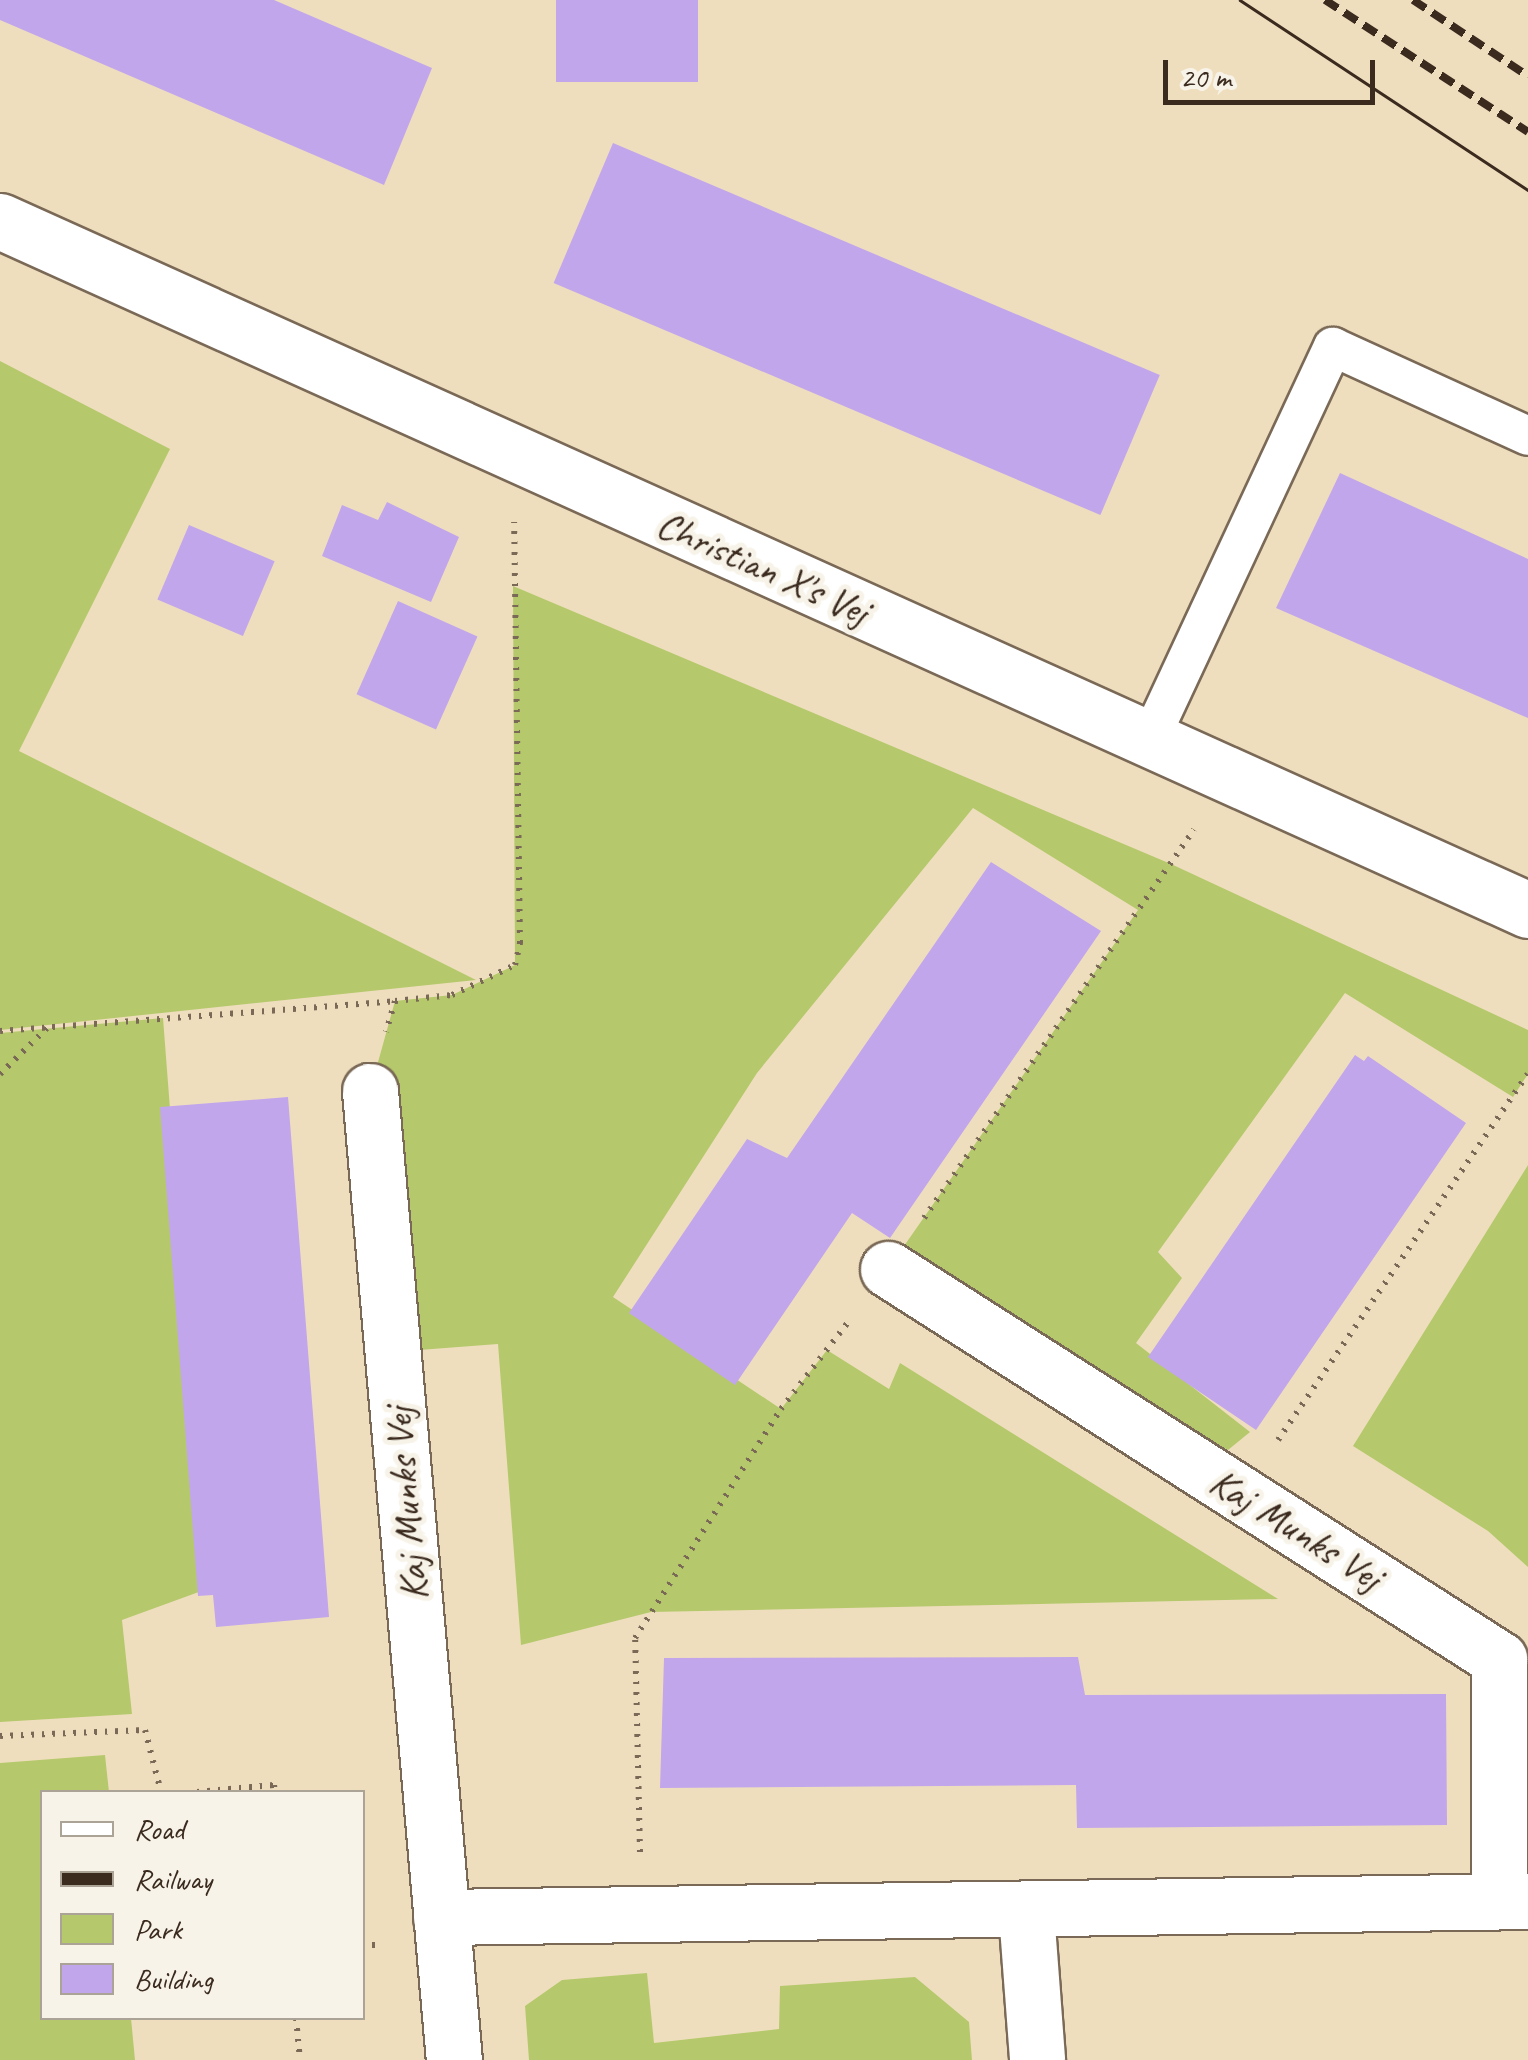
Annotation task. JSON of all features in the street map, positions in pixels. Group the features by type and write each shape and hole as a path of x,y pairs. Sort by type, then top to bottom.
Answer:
{"street":[{"name":"Christian X's Vej","path":"0,221 1528,910"},
{"name":"Kaj Munks Vej","path":"370,1091 454,2060"},
{"name":"Kaj Munks Vej","path":"442,1917 1026,1912 1514,1901 1500,1658 888,1270"},
{"path":"1026,1912 1037,2060"}],"lane":[{"path":"1149,740 1333,347 1528,436"}],"path":[{"path":"0,1031 452,996 515,966 520,944 516,456"},
{"path":"643,1914 634,1638 781,1409 888,1270 1231,777"},
{"path":"370,1091 395,1001"},
{"path":"0,1074 48,1027"},
{"path":"1241,1494 1528,1074"},
{"path":"0,1736 145,1730 160,1790"},
{"path":"219,1790 274,1785 274,1790"},
{"path":"296,2020 300,2060"}],"green space":[{"path":"0,361 170,449 19,751 476,980 0,1030"},
{"path":"513,586 1171,864 1528,1030 1528,1074 1513,1097 1345,993 1158,1252 1182,1278 1136,1343 1250,1432 1228,1450 888,1269 1138,910 973,808 757,1073 613,1297 781,1409 827,1350 889,1389 900,1363 1278,1599 651,1612 521,1645 498,1344 393,1352 370,1091 395,1001 452,995 515,965"},
{"path":"163,1018 207,1589 122,1620 132,1714 0,1722 0,1033"},
{"path":"1528,1165 1528,1567 1488,1531 1353,1446"},
{"path":"105,1755 109,1790 40,1790 40,2020 131,2020 135,2060 0,2060 0,1763"},
{"path":"647,1973 654,2043 779,2029 780,1986 915,1977 969,2022 972,2060 529,2060 525,2006 562,1980"}],"building":[{"path":"0,0 274,0 432,68 384,185 0,20"},
{"path":"556,0 698,0 698,82 556,82"},
{"path":"613,143 1160,375 1100,515 554,283"},
{"path":"1340,473 1528,559 1528,718 1276,608"},
{"path":"387,502 459,537 431,602 322,556 342,505 378,520"},
{"path":"189,525 275,561 243,636 157,600"},
{"path":"398,601 477,636 436,730 357,694"},
{"path":"991,862 1101,931 890,1238 852,1213 735,1385 629,1313 747,1139 787,1158"},
{"path":"1355,1055 1364,1061 1368,1056 1466,1123 1256,1430 1148,1357"},
{"path":"288,1097 329,1617 216,1627 213,1595 198,1596 160,1107"},
{"path":"1078,1657 1085,1695 1446,1694 1447,1825 1077,1828 1076,1785 660,1788 664,1658"}],"tram line":[{"path":"1240,0 1528,190"}],"railway":[{"path":"1325,0 1528,132"},
{"path":"1413,0 1528,76"}]}
